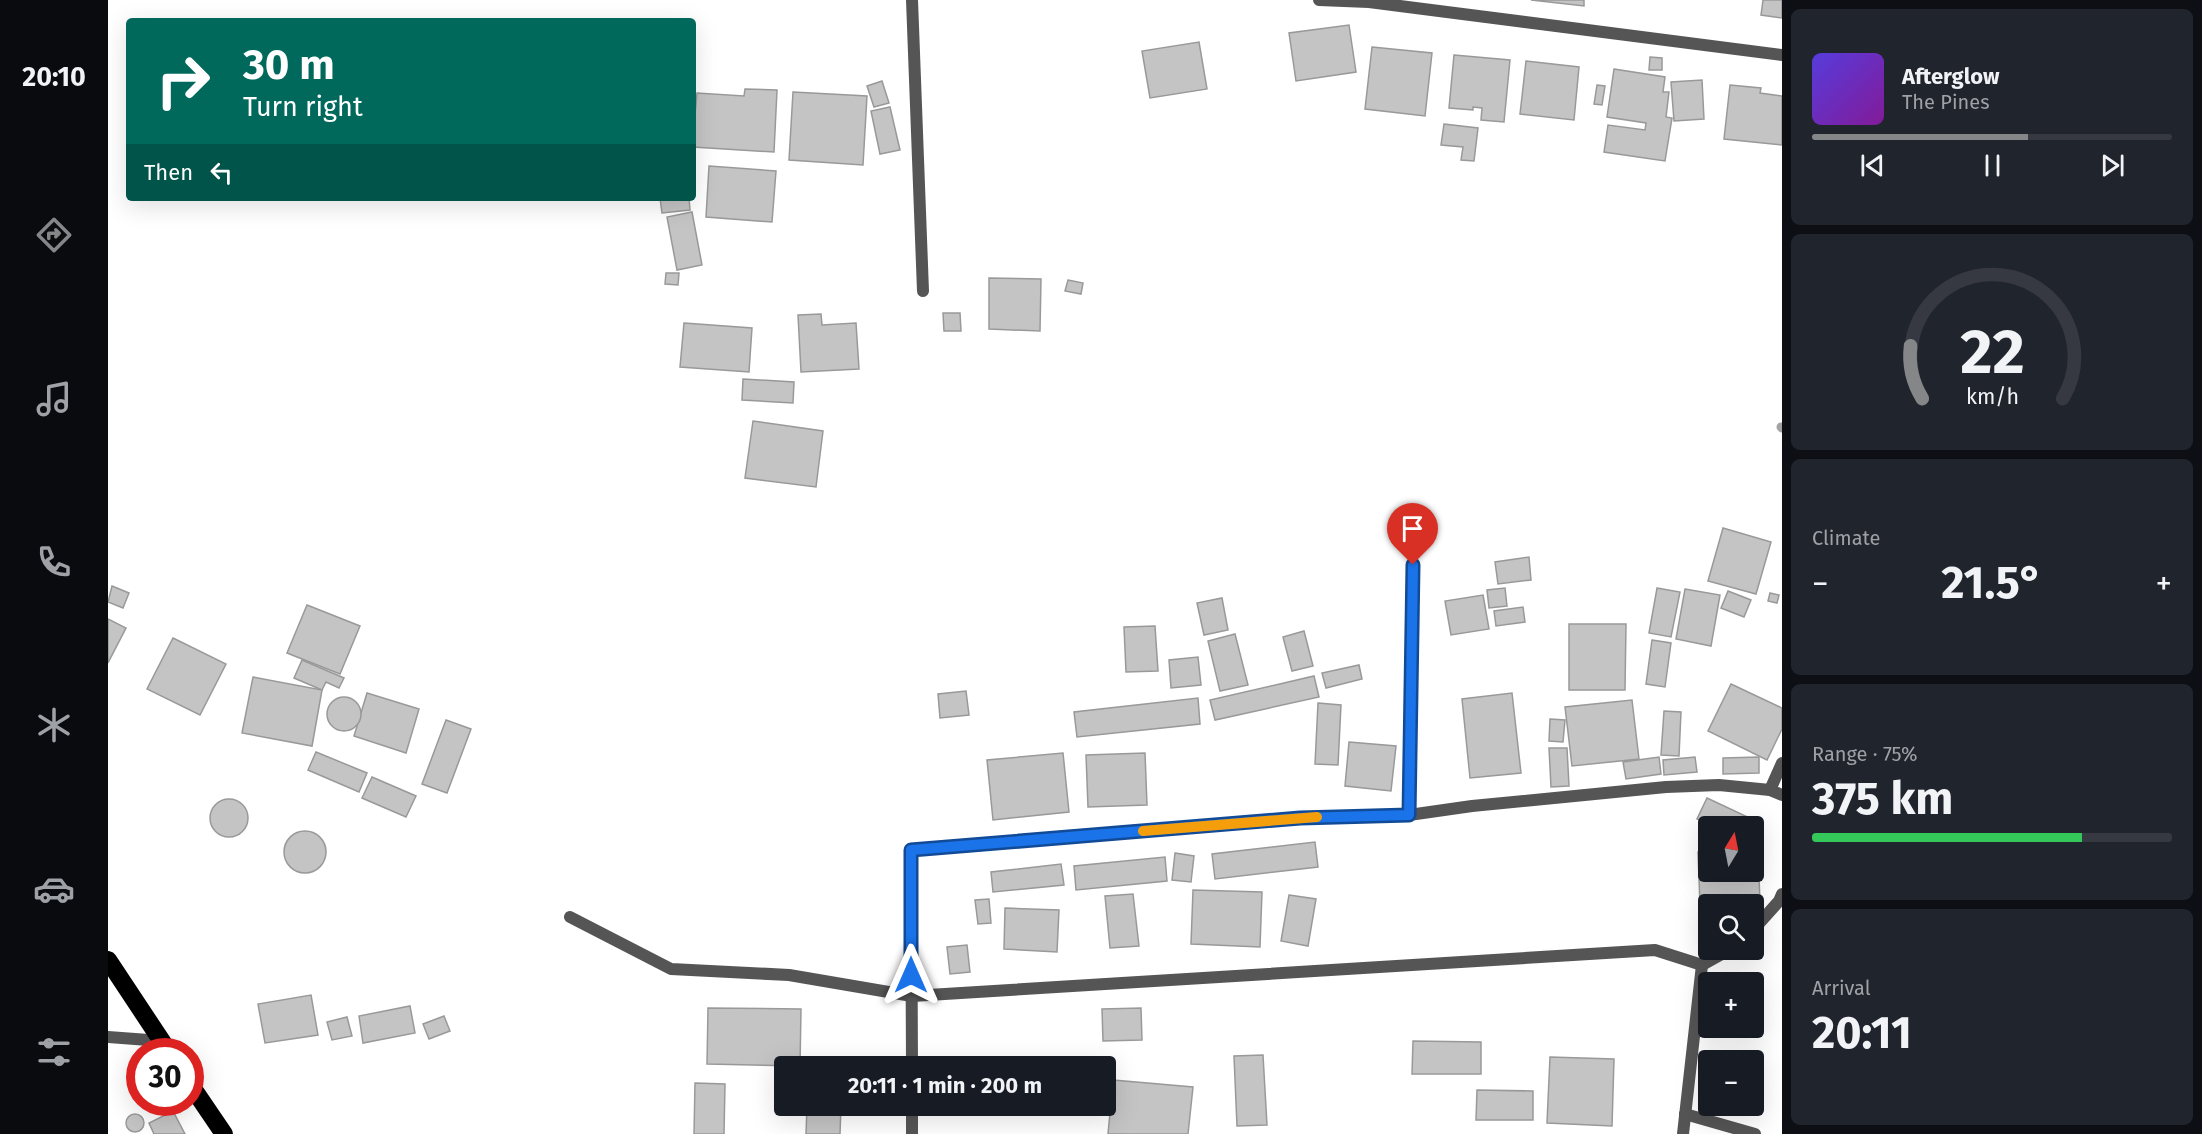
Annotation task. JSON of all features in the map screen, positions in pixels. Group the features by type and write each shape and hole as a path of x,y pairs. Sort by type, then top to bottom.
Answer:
{"highway":[{"path":"108,960 161,1038"},
{"path":"204,1105 224,1134"}],"street":[{"path":"912,0 923,291"},
{"path":"1319,0 1369,2 1782,55"},
{"path":"1409,815 1413,565"},
{"path":"912,1056 911,850 1300,818 1409,815 1472,806 1666,787 1719,785 1776,792 1782,763"},
{"path":"1764,918 1779,901 1782,894"},
{"path":"570,917 671,969 789,975 912,996 1655,950 1702,965 1711,960"},
{"path":"1683,1134 1702,965"},
{"path":"108,1037 126,1040"},
{"path":"1685,1114 1755,1134"},
{"path":"912,1116 912,1134"}],"building":[{"path":"1531,0 1584,0 1584,6"},
{"path":"1763,0 1782,0 1782,18 1761,15"},
{"path":"1349,25 1356,72 1296,81 1289,33"},
{"path":"1199,42 1207,89 1150,98 1142,51"},
{"path":"1372,47 1432,53 1425,116 1365,109"},
{"path":"1454,55 1510,60 1504,122 1481,120 1482,108 1473,107 1473,110 1449,108"},
{"path":"1650,57 1662,58 1662,70 1649,70"},
{"path":"1526,61 1579,67 1574,120 1520,114"},
{"path":"1614,69 1665,77 1663,92 1669,92 1666,117 1672,118 1665,161 1604,152 1608,125 1645,130 1646,123 1607,117"},
{"path":"1702,80 1704,119 1674,121 1671,82"},
{"path":"882,81 889,103 874,107 867,86"},
{"path":"1597,85 1605,86 1602,105 1594,104"},
{"path":"1730,85 1761,88 1760,93 1782,96 1782,145 1724,139"},
{"path":"745,89 777,90 774,152 696,147 697,93 744,96"},
{"path":"793,92 867,96 863,165 789,160"},
{"path":"890,107 900,150 880,154 871,111"},
{"path":"1444,124 1478,128 1474,161 1461,160 1463,147 1441,145"},
{"path":"709,166 776,171 772,222 706,217"},
{"path":"660,201 689,201 690,210 662,213"},
{"path":"692,212 702,265 677,270 667,217"},
{"path":"666,273 679,273 678,285 665,284"},
{"path":"989,278 1041,279 1040,331 989,329"},
{"path":"1068,280 1083,283 1081,294 1065,291"},
{"path":"943,313 960,313 961,331 944,331"},
{"path":"821,314 822,325 856,323 859,369 801,372 798,315"},
{"path":"684,323 752,328 749,372 680,367"},
{"path":"743,379 794,382 793,403 742,400"},
{"path":"753,421 823,431 816,487 745,478"},
{"path":"1723,528 1771,542 1756,594 1708,581"},
{"path":"1529,557 1531,580 1498,584 1495,562"},
{"path":"112,586 129,593 123,608 108,602"},
{"path":"1505,588 1507,606 1489,608 1487,590"},
{"path":"1657,588 1680,592 1671,637 1649,633"},
{"path":"1685,589 1720,595 1711,646 1676,639"},
{"path":"1728,591 1751,600 1744,617 1721,608"},
{"path":"1770,593 1779,595 1777,603 1768,601"},
{"path":"1483,595 1489,629 1451,635 1445,601"},
{"path":"1222,598 1228,630 1204,635 1197,603"},
{"path":"307,605 360,626 340,674 287,653"},
{"path":"1523,607 1525,622 1496,626 1494,611"},
{"path":"108,619 126,628 108,663"},
{"path":"1569,624 1626,624 1625,690 1569,690"},
{"path":"1155,626 1158,671 1126,672 1124,627"},
{"path":"1304,631 1313,666 1292,671 1283,637"},
{"path":"1235,634 1248,685 1220,691 1208,641"},
{"path":"173,638 226,664 200,715 147,689"},
{"path":"1652,640 1671,643 1665,687 1646,684"},
{"path":"1198,657 1201,685 1171,688 1169,660"},
{"path":"302,660 344,678 339,688 326,682 322,690 294,678"},
{"path":"1359,665 1362,679 1326,688 1322,673"},
{"path":"1314,676 1319,697 1215,720 1210,700"},
{"path":"253,677 322,690 312,746 242,733"},
{"path":"1731,684 1782,708 1782,729 1767,760 1708,731"},
{"path":"966,691 969,715 940,718 938,694"},
{"path":"367,693 419,709 406,753 354,736"},
{"path":"1512,693 1521,773 1470,778 1462,699"},
{"path":"344,697 356,702 361,714 356,726 344,731 332,726 327,714 332,702"},
{"path":"1198,698 1200,724 1077,737 1074,712"},
{"path":"1632,700 1639,759 1572,766 1565,707"},
{"path":"1318,703 1341,705 1338,765 1315,764"},
{"path":"1664,711 1681,712 1679,756 1661,755"},
{"path":"1550,719 1565,720 1563,742 1549,741"},
{"path":"446,720 471,729 447,793 422,784"},
{"path":"1349,742 1396,746 1391,791 1345,786"},
{"path":"1549,748 1567,748 1569,786 1551,787"},
{"path":"316,752 367,773 359,792 308,770"},
{"path":"1063,753 1069,812 993,820 987,760"},
{"path":"1145,753 1147,805 1088,807 1086,755"},
{"path":"1659,757 1661,774 1626,779 1623,762"},
{"path":"1695,757 1697,772 1664,775 1663,760"},
{"path":"1759,757 1759,773 1723,774 1723,758"},
{"path":"372,777 416,796 406,817 362,798"},
{"path":"1707,798 1745,816 1698,816"},
{"path":"229,799 242,805 248,818 242,831 229,837 216,831 210,818 216,805"},
{"path":"305,831 320,837 326,852 320,867 305,873 290,867 284,852 290,837"},
{"path":"1315,842 1318,867 1215,879 1212,854"},
{"path":"1175,853 1194,856 1191,882 1172,880"},
{"path":"1165,857 1167,881 1076,890 1074,866"},
{"path":"1061,864 1064,885 993,892 991,872"},
{"path":"1699,882 1759,882 1760,894 1700,894"},
{"path":"1193,890 1262,892 1260,947 1191,944"},
{"path":"1133,894 1139,946 1110,948 1105,896"},
{"path":"1289,895 1316,899 1308,946 1281,941"},
{"path":"989,899 991,923 978,924 975,900"},
{"path":"1005,908 1059,910 1057,952 1004,949"},
{"path":"967,945 970,972 950,974 947,947"},
{"path":"311,995 318,1035 265,1043 258,1004"},
{"path":"410,1006 415,1033 363,1043 359,1016"},
{"path":"708,1008 801,1009 800,1056 774,1056 774,1065 707,1064"},
{"path":"1141,1008 1142,1040 1103,1041 1102,1009"},
{"path":"444,1016 450,1031 429,1039 423,1024"},
{"path":"347,1017 352,1036 332,1040 327,1022"},
{"path":"1413,1041 1481,1042 1481,1074 1412,1074"},
{"path":"1263,1055 1267,1125 1237,1126 1234,1056"},
{"path":"1550,1057 1614,1059 1612,1126 1547,1123"},
{"path":"1116,1080 1193,1087 1188,1134 1108,1134 1110,1116 1116,1116"},
{"path":"695,1083 725,1084 724,1134 694,1134"},
{"path":"1477,1090 1533,1091 1533,1120 1476,1120"},
{"path":"130,1116 140,1116 143,1120 141,1129 135,1132 129,1129 126,1123"},
{"path":"163,1116 176,1116 185,1134 154,1134 149,1123"},
{"path":"807,1116 841,1116 840,1134 806,1134"}],"slow traffic":[{"path":"1143,831 1317,817"}],"route":[{"path":"911,975 911,850 1300,818 1409,815 1413,565"}]}
